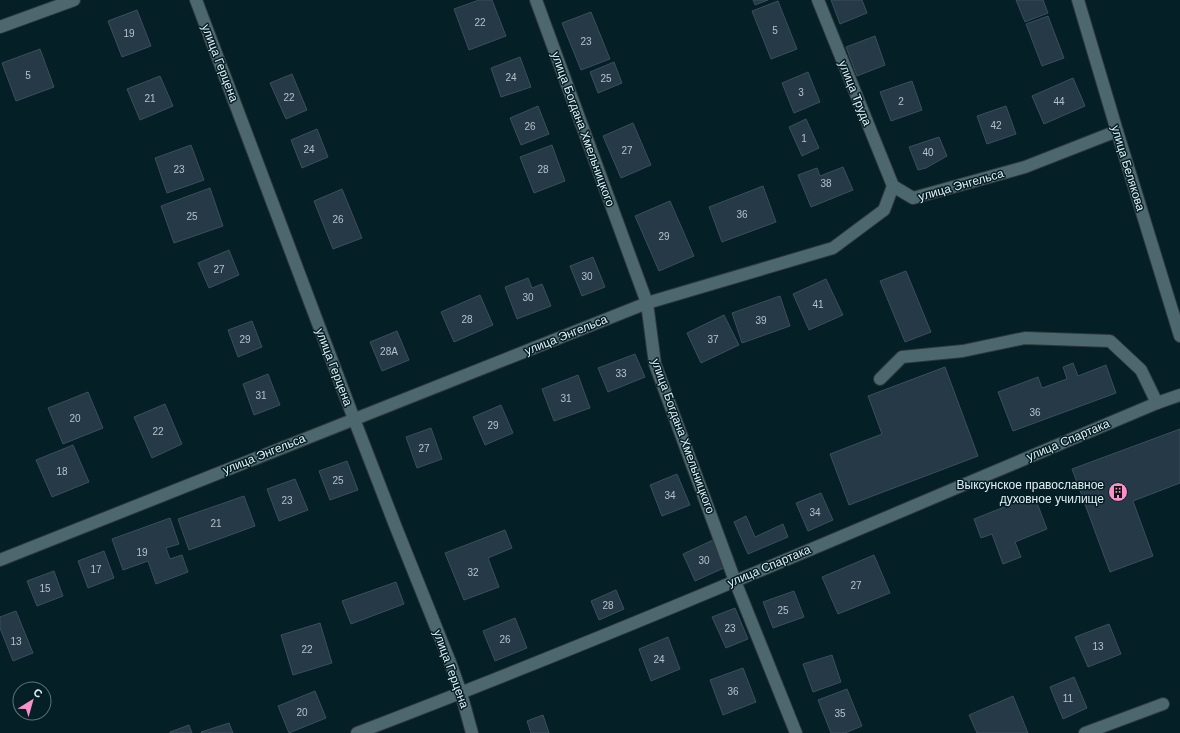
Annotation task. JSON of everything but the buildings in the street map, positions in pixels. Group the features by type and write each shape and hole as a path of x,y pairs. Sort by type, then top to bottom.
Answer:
{"street":[{"path":"0,27 74,0"},
{"name":"улица Герцена","path":"196,0 354,419 461,693 472,733"},
{"name":"улица Богдана Хмельницкого","path":"536,0 647,303 655,364 736,580 796,733"},
{"name":"улица Труда","path":"818,0 893,186"},
{"name":"улица Белякова","path":"1078,0 1180,336"},
{"name":"улица Энгельса","path":"0,560 647,303 833,248 884,210 893,186 913,198 1025,167 1117,131"},
{"path":"880,379 902,357 963,351 1025,338 1110,341 1141,370 1157,403"},
{"name":"улица Спартака","path":"357,733 461,693 736,580 1157,403 1180,395"},
{"path":"1085,733 1162,704"}],"place":[{"name":"Выксунское православное духовное училище","path":"1118,492"}]}
